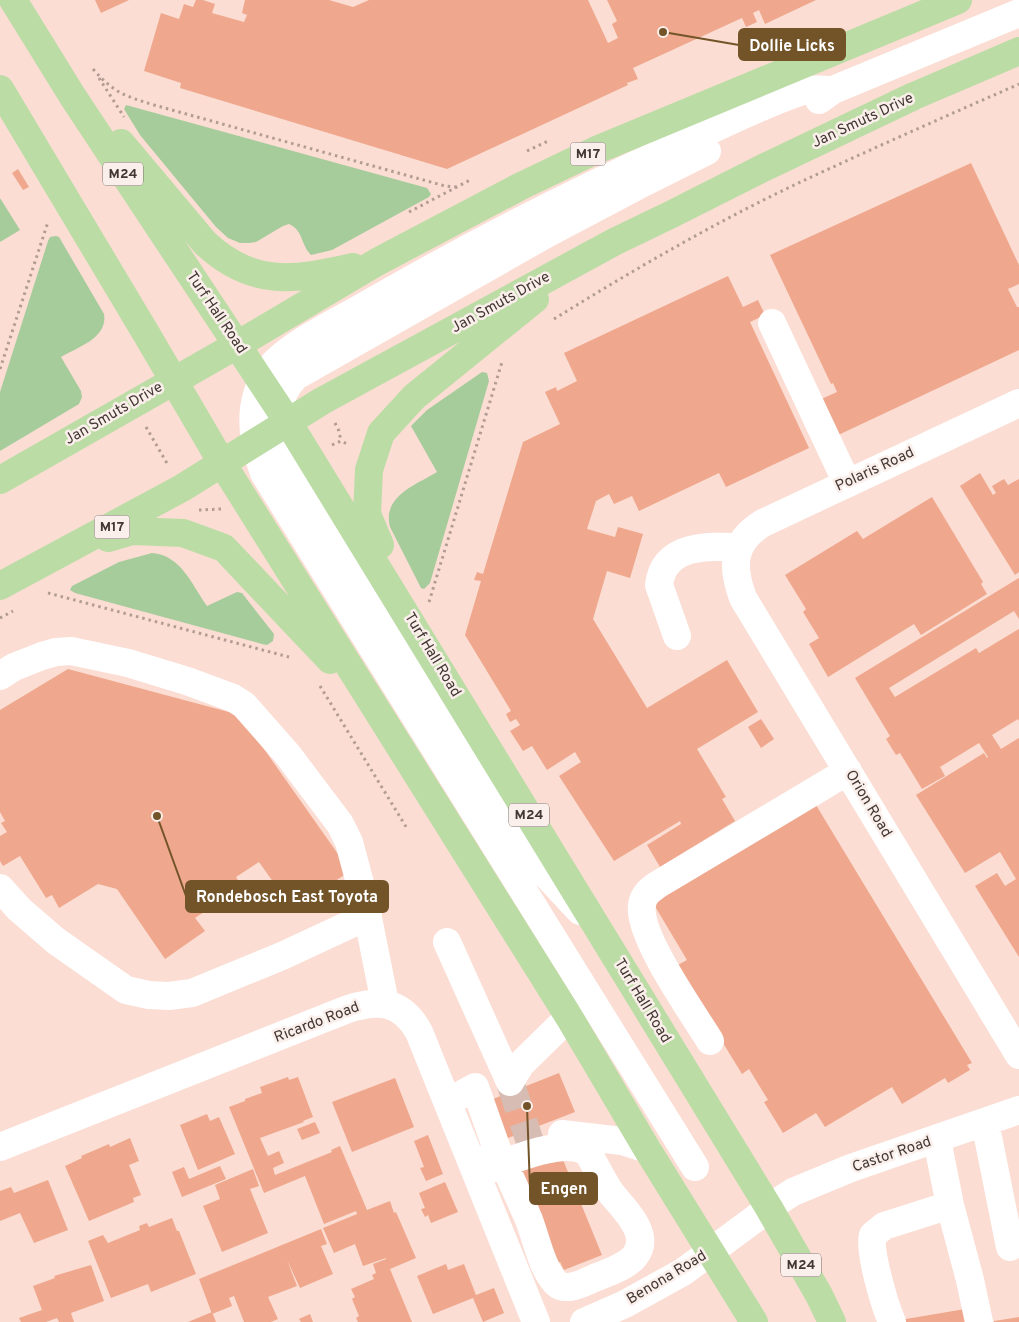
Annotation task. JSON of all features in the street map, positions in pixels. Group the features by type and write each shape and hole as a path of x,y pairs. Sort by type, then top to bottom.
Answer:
{"main road":[{"name":"Turf Hall Road","path":"13,0 73,97 262,382 275,425 421,638 769,1208 819,1295 832,1322"},
{"name":"Jan Smuts Drive","path":"0,480 237,345 377,262 519,187 594,151 958,0"},
{"name":"Jan Smuts Drive","path":"0,586 78,546 182,488 222,463 275,425 589,255 763,168 914,96 1019,51"},
{"path":"0,88 222,463 569,1017 646,1149 754,1322"},
{"path":"73,97 123,145 205,243 219,256 235,265 266,276 289,278 311,276 377,262"},
{"path":"421,638 366,514 369,470 381,433 414,397 589,255"},
{"path":"78,546 132,531 184,533 224,548 280,605 377,711"}],"street":[{"path":"695,1167 264,473 258,456 275,425 283,392 288,384 305,371 572,220 716,147 811,106 833,90 1019,13"},
{"path":"275,425 253,427 253,412 262,382 276,361 286,352 419,274 555,202 734,120 805,90 833,90"},
{"path":"772,323 848,483"},
{"name":"Polaris Road","path":"739,547 751,531 763,523 1019,403"},
{"path":"275,425 280,448 292,475 448,729 538,866 602,935"},
{"path":"677,636 660,585 662,570 679,555 696,548 739,547"},
{"name":"Orion Road","path":"739,547 736,570 743,598 1019,1055"},
{"path":"0,676 14,667 42,656 71,651 128,664 188,681 233,698 244,705 288,756 340,824 349,842 356,862 385,1003 398,1008 415,1024 536,1322"},
{"path":"710,1041 658,957 645,930 642,920 642,906 646,895 657,884 848,771"},
{"path":"0,888 19,909 56,941 126,990 148,996 192,993 282,956 368,916"},
{"path":"447,942 507,1075"},
{"name":"Ricardo Road","path":"0,1147 348,1009 368,1004 385,1003"},
{"path":"448,1102 475,1087 507,1075 521,1064 569,1017"},
{"path":"475,1087 505,1166 548,1271 559,1285 568,1287 588,1282 623,1266 637,1253 639,1247 638,1229 610,1191 588,1153 583,1149 570,1146 552,1148 505,1166 478,1178"},
{"name":"Castor Road","path":"769,1208 800,1189 851,1168 937,1140 1019,1110"},
{"path":"985,1122 1010,1247"},
{"path":"505,1166 529,1140 556,1134 571,1134 622,1141 646,1149"},
{"path":"937,1140 950,1205 979,1322"},
{"path":"892,1322 886,1307 872,1249 872,1235 884,1226 950,1205"},
{"name":"Benona Road","path":"584,1322 629,1313 769,1208"}],"path":[{"path":"93,69 104,82 122,95 445,186 457,186"},
{"path":"552,321 616,281 686,241 756,205 871,150 1019,84"},
{"path":"0,369 50,214"},
{"path":"429,609 503,358"},
{"path":"334,421 341,441"},
{"path":"145,426 172,472"},
{"path":"341,441 354,448"},
{"path":"325,448 341,441"},
{"path":"195,510 224,508"},
{"path":"48,593 294,659"},
{"path":"316,680 408,830"}],"green space":[{"path":"126,105 427,188 431,194 429,197 332,250 311,255 297,230 289,224 256,242 240,243 228,238 216,227 140,135 124,109"},
{"path":"0,198 20,230 0,242"},
{"path":"50,237 59,237 104,314 104,322 97,336 61,357 81,391 82,397 79,404 0,451 0,392 48,241"},
{"path":"482,372 487,373 489,381 430,583 424,589 421,588 390,527 389,516 391,507 396,499 411,487 437,472 411,426 427,410"},
{"path":"152,553 171,559 178,565 185,572 207,606 237,592 242,593 274,634 273,641 267,645 262,644 75,593 70,590 72,586 119,562"}],"building":[{"path":"95,0 129,0 101,13"},
{"path":"196,0 215,4 212,13 244,22 247,15 242,13 245,0 329,0 353,7 369,0 588,0 608,43 618,38 612,24 617,21 607,0 816,0 765,24 759,10 753,13 757,22 746,27 742,18 633,68 638,79 627,83 628,85 447,169 180,88 181,83 144,71 161,13 179,19 184,4 193,7"},
{"path":"971,163 1019,265 1019,284 1008,289 1017,307 1019,307 1019,350 834,437 817,401 837,392 833,383 831,384 770,255"},
{"path":"18,169 29,187 23,190 12,173"},
{"path":"728,276 743,307 758,300 765,315 750,322 809,448 726,487 719,473 639,511 632,496 614,504 609,494 596,501 587,529 615,537 618,527 643,534 630,578 607,571 593,619 647,708 727,660 758,712 697,749 726,797 722,799 735,821 660,867 647,845 681,824 680,821 614,861 559,776 581,762 575,752 547,770 532,746 523,751 510,731 520,725 516,719 510,722 506,714 511,711 465,635 481,581 474,580 477,572 483,574 523,442 560,424 545,392 556,387 557,391 577,381 564,353"},
{"path":"980,473 993,495 996,493 992,486 1004,479 1008,485 1019,479 1019,572 1015,575 960,486"},
{"path":"932,497 983,582 981,584 987,594 921,635 914,624 828,677 809,644 819,638 803,612 806,609 785,575 857,531 863,539"},
{"path":"1019,578 1019,619 1014,611 889,688 895,697 976,648 979,653 1019,629 1019,721 1018,719 992,735 1001,749 1019,738 1019,957 975,886 997,873 1005,886 1016,879 1000,852 965,873 916,795 984,753 988,757 979,743 940,767 945,776 922,789 900,753 896,755 886,739 890,736 855,678"},
{"path":"68,669 240,715 350,871 328,886 334,894 312,908 307,900 293,910 259,862 236,877 242,887 195,918 205,931 165,959 117,889 98,884 59,908 52,895 46,898 20,856 3,866 0,861 0,836 7,832 1,823 5,821 0,812 0,710"},
{"path":"761,719 774,739 761,748 748,727"},
{"path":"816,805 972,1063 967,1065 970,1070 948,1083 945,1078 902,1104 892,1087 825,1127 816,1113 783,1133 764,1102 768,1100 749,1069 742,1074 676,966 687,960 653,903"},
{"path":"559,1073 575,1112 498,1142 483,1103"},
{"path":"288,1077 289,1080 298,1077 313,1117 260,1138 268,1156 279,1151 284,1163 273,1168 275,1175 332,1152 331,1150 340,1146 367,1210 390,1201 416,1258 390,1269 412,1322 358,1322 356,1318 359,1316 352,1299 355,1297 351,1289 374,1279 372,1275 376,1273 373,1264 386,1258 363,1266 355,1244 334,1253 323,1228 357,1214 356,1211 324,1224 305,1176 264,1193 229,1107 262,1093 260,1087"},
{"path":"395,1078 414,1127 352,1152 332,1102"},
{"path":"207,1114 210,1121 219,1117 235,1154 198,1170 180,1125"},
{"path":"315,1122 320,1133 302,1140 297,1129"},
{"path":"428,1135 443,1174 426,1181 420,1168 424,1167 414,1141"},
{"path":"130,1138 139,1161 129,1165 141,1195 133,1198 134,1202 89,1221 65,1166 82,1158 81,1156 109,1144 110,1147"},
{"path":"561,1155 602,1255 564,1270 560,1262 556,1263 520,1172"},
{"path":"220,1166 226,1179 182,1197 172,1172 184,1167 189,1179"},
{"path":"253,1169 259,1186 250,1189 268,1233 222,1252 203,1206 220,1199 215,1185"},
{"path":"48,1180 68,1230 34,1243 20,1213 0,1221 0,1191 11,1187 14,1193"},
{"path":"445,1182 458,1212 431,1223 428,1215 425,1217 421,1209 425,1208 419,1193"},
{"path":"172,1218 196,1274 151,1292 148,1284 111,1298 88,1241 103,1235 108,1243 140,1230 139,1226 147,1223 149,1227"},
{"path":"321,1229 327,1244 321,1246 333,1274 300,1288 287,1260 297,1286 268,1297 278,1319 271,1322 244,1322 234,1296 229,1298 232,1306 212,1314 199,1279"},
{"path":"446,1264 448,1270 464,1264 476,1295 494,1288 504,1313 483,1322 473,1298 433,1314 417,1276"},
{"path":"91,1265 104,1301 71,1313 74,1322 59,1322 57,1318 46,1322 21,1322 19,1318 42,1310 33,1286 55,1278 54,1276"},
{"path":"983,1306 986,1322 900,1322 900,1320"},
{"path":"212,1312 216,1322 188,1322"},
{"path":"310,1314 313,1322 301,1322 299,1319"},
{"path":"1019,1317 1019,1322 994,1322 994,1321"}],"tunnel":[{"path":"510,1082 534,1154"}],"place":[{"name":"Dollie Licks","path":"663,32"},
{"name":"Rondebosch East Toyota","path":"157,816"},
{"name":"Engen","path":"527,1106"}]}
